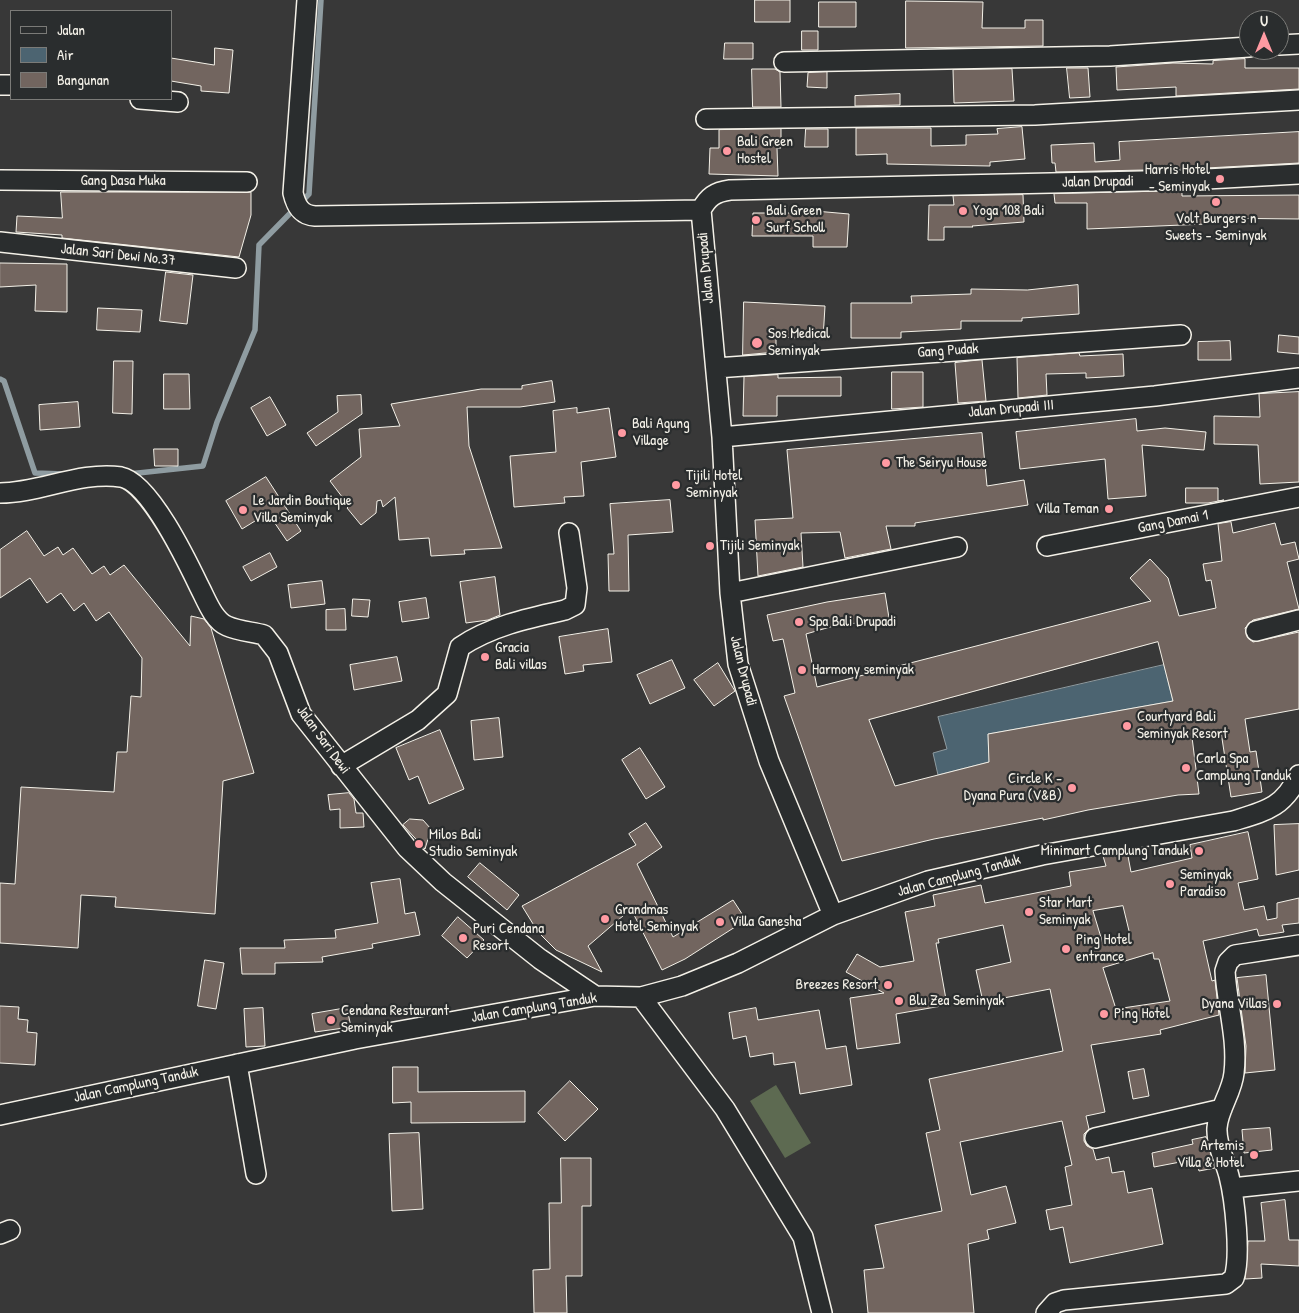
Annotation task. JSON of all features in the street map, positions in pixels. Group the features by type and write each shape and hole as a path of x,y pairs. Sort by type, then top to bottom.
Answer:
{"street":[{"path":"307,0 293,193 296,203 305,213 316,216 701,210"},
{"path":"784,62 1110,56 1239,48"},
{"path":"153,100 178,102"},
{"path":"706,119 1035,115 1299,100"},
{"name":"Jalan Drupadi","path":"833,916 790,817 738,664 730,593 722,437 701,210 714,194 730,190 1188,180 1299,174"},
{"name":"Gang Dasa Muka","path":"0,180 246,182"},
{"name":"Jalan Sari Dewi No.37","path":"0,242 236,268"},
{"name":"Gang Pudak","path":"716,368 1181,335"},
{"name":"Jalan Drupadi III","path":"722,437 1145,397 1299,378"},
{"name":"Jalan Sari Dewi","path":"0,493 98,478 120,477 134,484 148,498 176,539 213,612 226,626 264,635 278,653 301,714 406,848 425,866 540,959 595,996"},
{"name":"Gang Damai 1","path":"1047,546 1299,497"},
{"path":"341,766 418,720 446,694 460,647 475,637 496,629 565,610 575,605 577,588 569,533"},
{"path":"730,593 957,547"},
{"path":"1256,631 1299,620"},
{"name":"Jalan Camplung Tanduk","path":"0,1115 365,1037 595,996 641,997 682,986 738,963 833,916 928,881 1042,854 1233,821 1263,812 1286,797 1299,775"},
{"path":"1046,1313 1055,1303 1064,1300 1230,1282 1234,1278 1238,1264 1232,1188 1217,1128 1234,1076 1234,1030 1225,971 1228,962 1235,955 1299,945"},
{"path":"641,997 725,1109 803,1237 822,1313"},
{"path":"237,1064 256,1174"},
{"path":"1095,1138 1222,1109"},
{"path":"1232,1188 1299,1181"}],"green space":[{"path":"776,1085 811,1143 785,1158 750,1101"}],"water":[{"path":"1164,665 1173,701 988,734 989,762 938,775 933,753 947,749 938,717"}],"building":[{"path":"755,0 790,0 790,22 755,22"},
{"path":"906,1 983,2 982,28 1025,28 1025,20 1043,20 1043,46 906,48"},
{"path":"819,2 856,2 856,27 819,27"},
{"path":"802,31 818,31 818,50 802,50"},
{"path":"725,43 753,43 753,59 724,59"},
{"path":"215,48 233,50 229,93 201,91 201,86 172,81 172,58 214,65"},
{"path":"1245,60 1245,68 1299,68 1299,89 1176,96 1176,87 1117,90 1116,67 1173,63 1213,64 1213,61"},
{"path":"1067,68 1088,68 1090,97 1070,98"},
{"path":"752,69 775,69 780,72 781,107 753,107"},
{"path":"1012,69 1014,101 954,103 953,70"},
{"path":"827,72 827,88 807,87 808,73"},
{"path":"900,94 900,105 855,106 855,96"},
{"path":"1022,127 1025,159 990,162 990,166 887,164 887,154 856,155 856,128 931,128 931,146 966,145 966,135 998,134 997,129"},
{"path":"781,129 781,148 777,148 778,176 709,174 710,148 719,148 719,130"},
{"path":"806,129 828,129 828,147 805,147"},
{"path":"1299,132 1299,163 1188,169 1056,172 1055,163 1052,163 1051,145 1094,143 1095,162 1120,160 1119,142"},
{"path":"1182,191 1182,196 1299,195 1299,219 1206,218 1206,224 1087,229 1087,203 1055,203 1054,194"},
{"path":"61,192 251,192 251,215 239,257 62,238 62,235 16,232 17,216 62,218"},
{"path":"1023,195 1024,222 973,227 944,227 944,240 928,240 929,205 954,205 953,196"},
{"path":"815,211 849,214 847,247 813,247 813,236 752,236 753,213 815,213"},
{"path":"0,263 67,264 67,312 35,311 36,285 0,287"},
{"path":"166,272 193,275 187,324 160,321"},
{"path":"1078,285 1079,314 1022,318 1022,321 961,321 961,329 901,332 901,338 851,338 851,303 912,303 911,296 971,294 971,289 1027,290"},
{"path":"744,302 825,306 823,339 776,337 776,352 743,355"},
{"path":"98,308 142,310 140,332 97,330"},
{"path":"1279,335 1299,337 1299,354 1278,352"},
{"path":"1230,341 1231,360 1198,360 1198,342"},
{"path":"1079,353 1080,356 1123,354 1124,376 1086,378 1086,373 1046,374 1047,395 1018,398 1017,358"},
{"path":"982,360 986,401 958,403 955,363"},
{"path":"114,361 133,361 132,414 113,413"},
{"path":"892,372 923,372 923,407 892,409"},
{"path":"164,374 189,374 190,409 164,409"},
{"path":"778,375 778,378 841,377 841,396 777,396 777,416 743,416 744,377"},
{"path":"552,381 555,402 520,407 467,407 469,446 502,548 464,550 465,554 431,556 429,538 399,540 395,497 383,507 381,500 377,501 376,513 361,525 347,508 349,506 330,481 361,457 359,429 400,426 391,404 481,389 522,389 522,386"},
{"path":"1299,392 1299,482 1260,484 1258,445 1214,444 1214,416 1260,417 1259,394"},
{"path":"361,395 362,414 316,446 307,433 338,412 337,396"},
{"path":"270,397 286,425 267,436 251,408"},
{"path":"78,402 80,427 40,430 39,405"},
{"path":"577,408 577,413 609,408 616,457 581,462 584,496 564,497 565,503 514,507 510,456 556,452 553,411"},
{"path":"1136,419 1137,431 1165,428 1206,432 1204,450 1142,445 1146,496 1108,499 1105,459 1020,469 1016,432"},
{"path":"982,433 987,486 1024,480 1028,505 915,523 915,526 886,526 891,549 845,558 840,532 801,533 803,567 758,576 755,520 793,518 787,450"},
{"path":"154,449 178,449 178,466 155,466"},
{"path":"266,477 301,531 287,541 268,513 242,529 226,501"},
{"path":"1186,488 1218,488 1218,501 1224,500 1208,503 1186,503"},
{"path":"670,500 673,532 628,535 629,591 609,591 608,554 614,554 610,504"},
{"path":"1231,522 1233,533 1275,523 1281,545 1295,542 1299,559 1287,562 1299,609 1253,620 1245,628 1248,638 1253,642 1299,632 1299,709 1245,719 1250,752 1256,751 1262,792 1231,797 1221,732 1192,737 1199,794 1178,795 1088,810 1043,820 1043,818 934,839 842,861 784,696 795,693 783,639 773,641 767,615 827,602 885,593 889,618 830,627 806,634 817,687 1151,601 1130,578 1150,559 1168,578 1179,616 1216,608 1211,580 1206,581 1203,564 1222,561 1218,524","holes":["1158,642 1173,701 988,734 989,762 895,786 869,720"]},
{"path":"27,531 44,556 58,547 63,555 73,548 92,574 104,566 110,575 124,565 190,646 191,616 204,619 211,628 254,773 223,781 215,914 115,907 116,897 81,895 78,948 0,943 0,883 15,884 21,787 114,792 117,752 127,752 131,696 141,697 142,658 109,612 96,621 84,603 74,611 61,593 47,603 30,578 0,598 0,550"},
{"path":"270,553 277,567 251,581 243,567"},
{"path":"495,577 500,615 488,620 466,623 460,582"},
{"path":"322,581 325,604 291,608 288,585"},
{"path":"426,598 429,618 402,622 399,602"},
{"path":"353,599 370,600 368,617 352,616"},
{"path":"345,609 346,630 326,630 326,610"},
{"path":"608,629 612,662 583,665 584,671 565,674 559,637"},
{"path":"397,657 402,681 354,690 350,665"},
{"path":"672,660 685,688 650,704 637,675"},
{"path":"718,663 735,691 714,706 694,680"},
{"path":"499,718 503,757 474,760 471,721"},
{"path":"440,730 464,789 429,804 418,776 409,780 396,748"},
{"path":"640,748 665,787 646,799 622,760"},
{"path":"349,793 354,799 356,813 363,813 364,827 340,828 340,809 330,810 328,795"},
{"name":"Milos Bali Studio Seminyak","path":"410,819 423,820 431,829 425,849 403,825"},
{"path":"646,823 662,847 637,864 673,937 733,900 746,920 685,959 662,970 631,909 588,946 602,972 556,950 538,932 522,906 636,845 629,834"},
{"path":"1299,824 1299,870 1276,875 1274,825"},
{"path":"1248,832 1258,879 1238,883 1244,910 1264,906 1267,920 1277,918 1277,903 1299,898 1299,923 1282,925 1284,932 1259,936 1257,929 1203,941 1212,981 1215,980 1219,1015 1160,1030 1161,1034 1091,1045 1105,1112 1086,1116 1089,1129 1084,1134 1084,1141 1087,1146 1093,1149 1096,1160 1109,1157 1112,1173 1124,1171 1128,1193 1152,1188 1163,1244 1070,1263 1063,1227 1050,1230 1046,1210 1072,1205 1065,1167 1072,1165 1062,1121 960,1142 971,1195 1006,1186 1016,1223 987,1230 989,1239 968,1244 974,1313 868,1313 864,1270 884,1268 875,1225 942,1211 926,1133 940,1130 929,1079 1063,1051 1050,989 983,1002 976,970 1011,962 1003,925 938,939 939,943 936,943 947,1005 896,1014 900,1043 857,1049 850,998 884,993 846,972 857,954 880,967 914,961 905,912 935,906 933,895 981,885 985,903 1071,886 1069,872 1106,866 1103,856 1127,851 1131,872 1192,858 1190,845","holes":["1123,906 1130,935 1103,944 1093,911","1153,953 1154,959 1159,959 1170,1001 1116,1009 1103,968"]},
{"path":"480,863 519,895 507,910 468,877"},
{"path":"400,879 405,914 415,912 420,935 372,944 373,948 322,957 323,962 275,963 275,974 242,974 240,948 285,948 284,940 336,938 335,930 378,923 371,883"},
{"name":"Puri Cendana Resort","path":"458,917 484,940 467,958 442,936"},
{"path":"205,960 224,963 216,1009 198,1006"},
{"path":"1266,975 1275,1070 1245,1073 1246,1046 1237,978"},
{"path":"0,1006 19,1007 18,1019 28,1020 27,1032 37,1033 35,1065 0,1063"},
{"path":"263,1008 265,1046 246,1047 244,1009"},
{"name":"Cendana Restaurant Seminyak","path":"347,1008 351,1027 315,1032 312,1014"},
{"path":"756,1008 758,1020 819,1010 826,1049 846,1046 852,1085 800,1094 795,1062 774,1065 773,1053 750,1057 746,1036 733,1039 729,1013"},
{"path":"393,1067 418,1067 418,1092 525,1091 525,1122 411,1123 411,1102 393,1103"},
{"path":"1144,1069 1149,1096 1133,1099 1128,1072"},
{"path":"570,1081 598,1109 565,1141 538,1113"},
{"path":"1270,1128 1272,1150 1244,1153 1242,1130"},
{"path":"419,1133 423,1209 392,1211 389,1134"},
{"path":"1206,1137 1215,1168 1199,1171 1196,1159 1154,1167 1152,1153 1193,1144 1192,1140"},
{"path":"561,1158 591,1158 591,1206 582,1206 582,1276 566,1276 567,1313 534,1313 533,1270 550,1269 549,1203 561,1203"},
{"path":"1285,1200 1289,1240 1299,1240 1299,1266 1261,1264 1262,1278 1245,1279 1248,1241 1265,1241 1261,1203"}],"waterway":[{"path":"129,474 203,466 217,422 255,330 259,245 309,194 321,0"},
{"path":"0,379 4,381 35,473 65,474"}],"place":[{"name":"Bali Green Hostel","path":"727,151"},
{"name":"Harris Hotel - Seminyak","path":"1220,179"},
{"name":"Volt Burgers n Sweets - Seminyak","path":"1216,202"},
{"name":"Yoga 108 Bali","path":"963,211"},
{"name":"Bali Green Surf Scholl","path":"756,220"},
{"name":"Sos Medical Seminyak","path":"757,343"},
{"name":"Bali Agung Village","path":"622,433"},
{"name":"The Seiryu House","path":"886,463"},
{"name":"Tijili Hotel Seminyak","path":"676,485"},
{"name":"Villa Teman","path":"1109,509"},
{"name":"Le Jardin Boutique Villa Seminyak","path":"243,510"},
{"name":"Tijili Seminyak","path":"710,546"},
{"name":"Spa Bali Drupadi","path":"799,622"},
{"name":"Gracia Bali villas","path":"485,657"},
{"name":"Harmony seminyak","path":"802,670"},
{"name":"Courtyard Bali Seminyak Resort","path":"1127,726"},
{"name":"Carla Spa Camplung Tanduk","path":"1186,768"},
{"name":"Circle K - Dyana Pura (V&B)","path":"1072,788"},
{"name":"Milos Bali Studio Seminyak","path":"419,844"},
{"name":"Minimart Camplung Tanduk","path":"1199,851"},
{"name":"Seminyak Paradiso","path":"1170,884"},
{"name":"Star Mart Seminyak","path":"1029,912"},
{"name":"Grandmas Hotel Seminyak","path":"605,919"},
{"name":"Villa Ganesha","path":"720,922"},
{"name":"Puri Cendana Resort","path":"463,938"},
{"name":"Ping Hotel entrance","path":"1066,949"},
{"name":"Breezes Resort","path":"888,985"},
{"name":"Blu Zea Seminyak","path":"899,1001"},
{"name":"Dyana Villas","path":"1277,1004"},
{"name":"Ping Hotel","path":"1104,1014"},
{"name":"Cendana Restaurant Seminyak","path":"331,1020"},
{"name":"Artemis Villa & Hotel","path":"1254,1155"}]}
